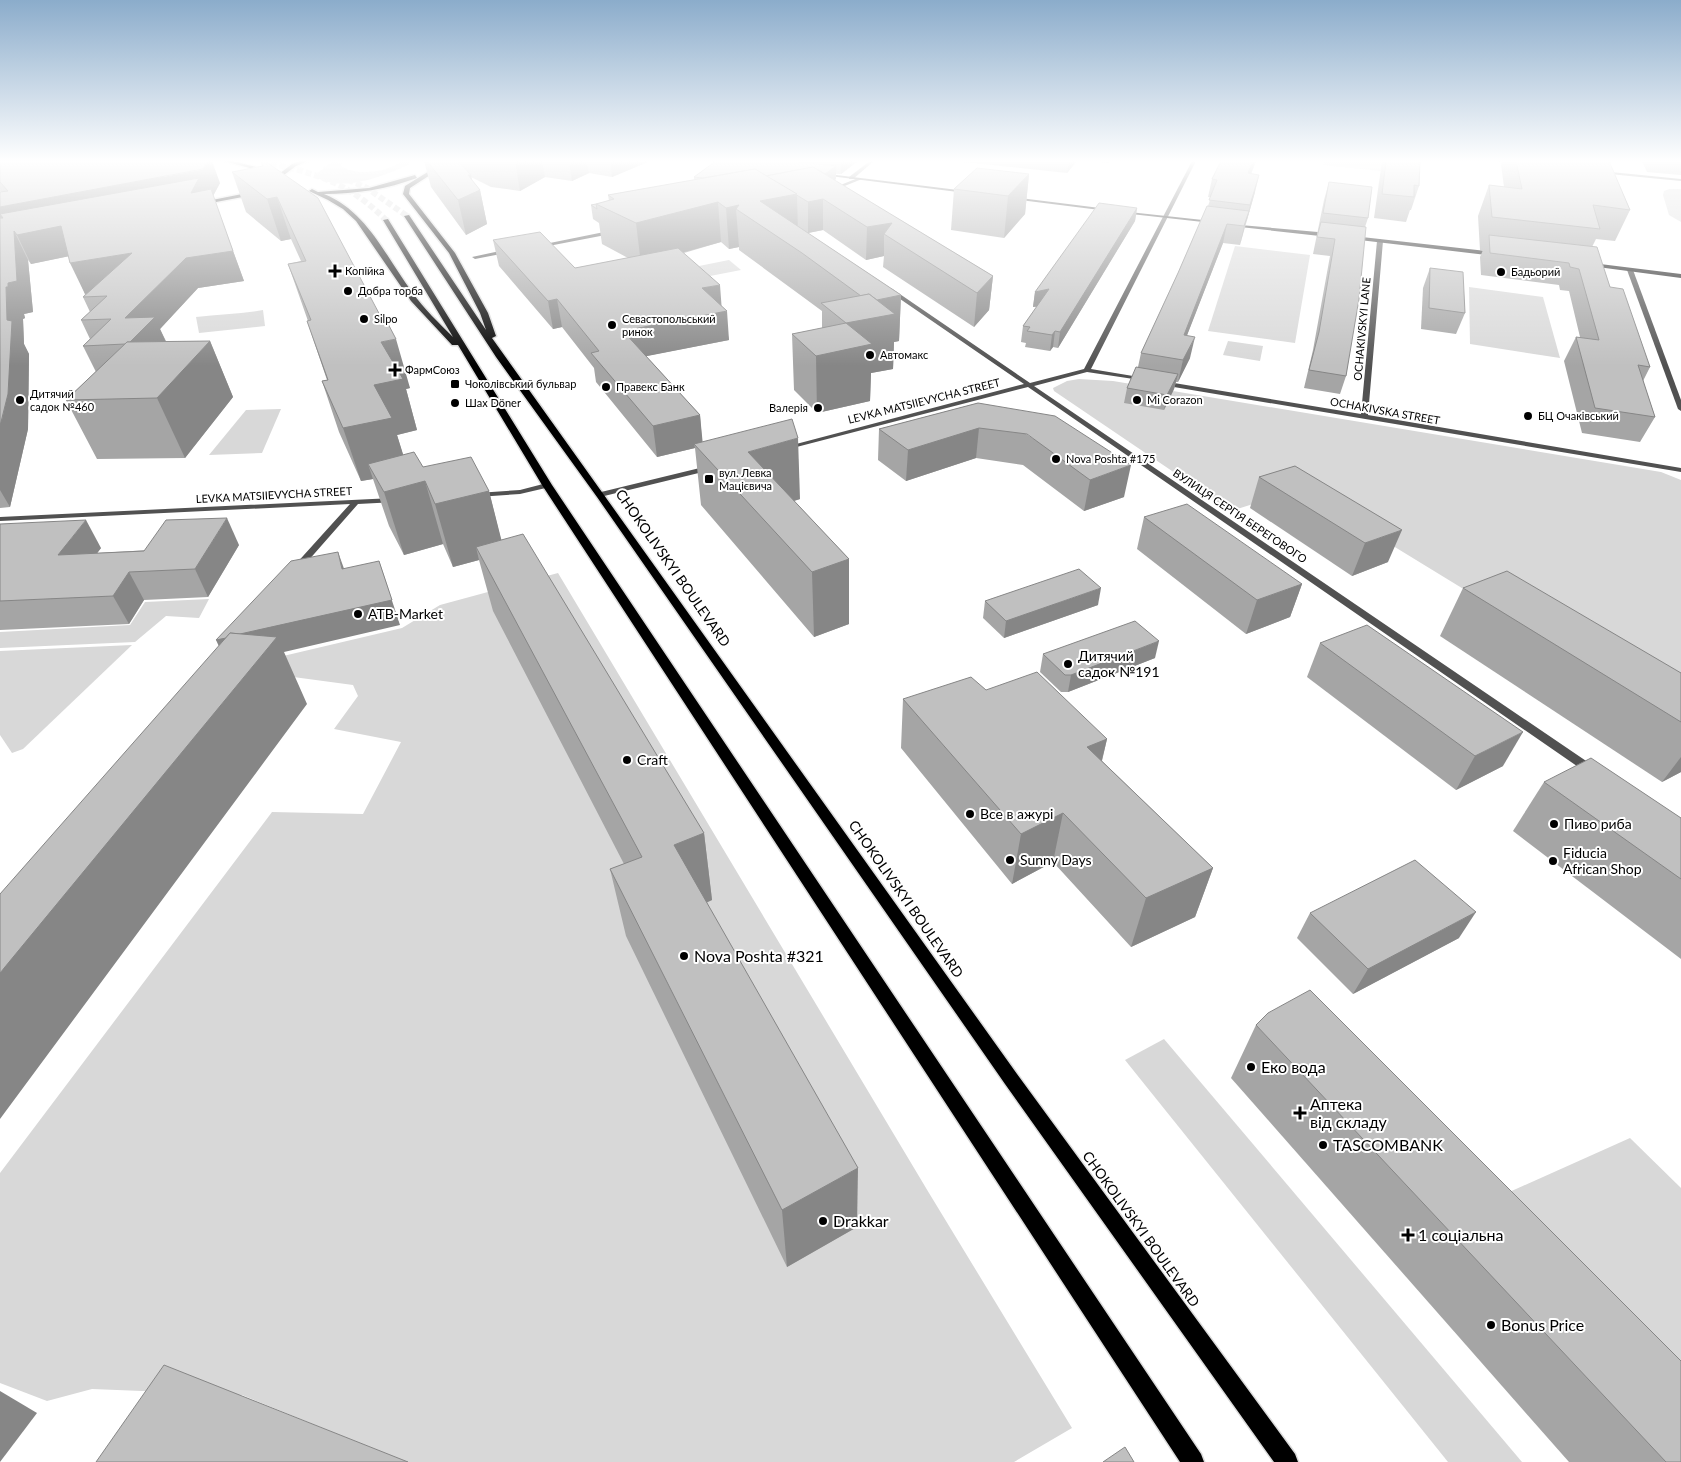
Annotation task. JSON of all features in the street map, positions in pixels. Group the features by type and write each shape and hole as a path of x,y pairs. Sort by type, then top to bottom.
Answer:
{"main road":[{"name":"CHOKOLIVSKYI BOULEVARD","path":"367,229 408,293 470,359"},
{"path":"392,229 547,485 1193,1462"},
{"name":"CHOKOLIVSKYI BOULEVARD","path":"415,229 499,355 600,495 1011,1079 1287,1462"},
{"name":"CHOKOLIVSKYI BOULEVARD","path":"433,229 452,253 484,314 499,355"}],"street":[{"path":"1087,370 1158,229"},
{"path":"1270,229 1332,236"},
{"path":"534,247 622,231"},
{"path":"1342,237 1501,255"},
{"name":"OCHAKIVSKYI LANE","path":"1364,418 1380,241"},
{"path":"475,257 514,250"},
{"path":"1584,265 1681,276"},
{"path":"1630,270 1681,409"},
{"name":"ВУЛИЦЯ СЕРГІЯ БЕРЕГОВОГО","path":"881,284 1594,773"},
{"name":"LEVKA MATSIIEVYCHA STREET","path":"781,449 1087,370"},
{"name":"OCHAKIVSKA STREET","path":"1087,370 1681,470"},
{"path":"600,495 716,466"},
{"path":"464,496 520,492 547,485"},
{"name":"LEVKA MATSIIEVYCHA STREET","path":"0,519 400,500"},
{"path":"291,574 355,503"}],"shaded area":[{"path":"1235,246 1310,255 1295,343 1208,331"},
{"path":"729,260 741,270 710,276 699,266"},
{"path":"1469,287 1543,297 1560,358 1470,344"},
{"path":"263,310 265,326 199,333 196,317"},
{"path":"1228,341 1263,346 1260,361 1223,355"},
{"path":"1079,379 1113,381 1661,472 1681,480 1681,722 1300,489 1231,511 1054,391 1053,388 1067,381"},
{"path":"281,409 262,453 209,455 246,410"},
{"path":"558,573 1072,1428 1014,1462 406,1462 242,1395 92,1389 47,1401 0,1383 0,1173 272,812 363,814 401,742 334,729 358,696 353,685 271,674 279,657 402,628 440,605"},
{"path":"209,599 199,618 166,616 135,642 0,648 0,632 130,625 145,602"},
{"path":"132,645 23,749 12,753 0,735 0,651"},
{"path":"1164,1039 1522,1462 1448,1462 1125,1060"},
{"path":"1630,1138 1681,1188 1681,1381 1496,1198"}],"building":[{"path":"0,229 45,229 17,235 14,231 17,281 8,283 8,287 6,287 7,320 12,321 8,394 0,426"},
{"path":"62,229 225,229 233,251 186,258 125,318 155,317 130,342 125,344 83,346 111,319 81,320 107,296 83,297 132,253 70,263"},
{"path":"292,229 335,229 382,319 385,318 396,339 381,342 403,379 374,385 392,418 343,428 322,381 328,380 307,321 311,320 288,264 306,261"},
{"path":"766,229 802,229 901,295 877,300 869,294 861,296"},
{"path":"887,229 916,229 993,276 977,293 884,234"},
{"path":"1080,229 1124,229 1060,332 1055,331 1052,335 1027,331 1030,327 1023,326 1049,289 1035,292"},
{"path":"1197,229 1225,229 1184,335 1195,337 1183,360 1141,353"},
{"path":"1319,229 1366,229 1359,299 1346,376 1309,370 1319,332 1335,239 1317,237"},
{"path":"540,232 575,268 678,248 720,285 702,288 727,311 623,331 700,415 653,426 591,353 599,351 557,299 548,301 493,240"},
{"path":"1489,235 1597,247 1610,287 1623,289 1650,367 1638,365 1655,417 1595,408 1576,337 1599,340 1579,269 1570,267 1569,263 1490,253"},
{"path":"1430,268 1463,272 1465,313 1429,308"},
{"path":"869,294 895,314 846,323 821,303"},
{"path":"846,323 872,344 816,356 792,334"},
{"path":"210,341 157,398 66,400 127,342"},
{"path":"1136,367 1178,374 1167,395 1127,388"},
{"path":"978,403 1055,416 1131,465 1090,480 1027,434 979,428 908,450 879,429"},
{"path":"792,419 798,438 748,452 849,559 812,572 694,444"},
{"path":"414,452 423,467 471,457 489,491 435,504 425,481 384,492 368,464"},
{"path":"1295,466 1402,530 1365,543 1259,477"},
{"path":"1187,504 1302,584 1257,600 1144,517"},
{"path":"227,518 195,569 129,572 113,596 0,601 0,524 86,520 58,555 144,551 166,520"},
{"path":"523,534 704,833 674,845 858,1168 782,1210 610,869 642,857 476,547"},
{"path":"338,552 342,569 379,561 392,600 240,634 230,633 226,638 216,640 291,561"},
{"path":"1079,569 1101,588 1006,621 985,601"},
{"path":"1507,571 1681,673 1681,722 1463,588"},
{"path":"1135,621 1159,641 1071,675 1065,675 1043,654"},
{"path":"1367,625 1523,732 1475,756 1320,643"},
{"path":"230,633 277,637 0,973 0,894"},
{"path":"1037,672 1107,739 1087,747 1213,868 1146,898 1063,813 1021,834 903,699 971,677 986,690"},
{"path":"1591,758 1681,818 1681,879 1544,782"},
{"path":"1415,860 1476,912 1368,969 1310,913"},
{"path":"1310,990 1681,1361 1681,1462 1666,1462 1256,1025 1268,1013"},
{"path":"164,1365 408,1462 96,1462"},
{"path":"1125,1447 1134,1462 1103,1462"}],"place":[{"name":"Копійка","path":"335,271"},
{"name":"Бадьорий","path":"1501,272"},
{"name":"Добра торба","path":"348,291"},
{"name":"Silpo","path":"364,319"},
{"name":"Севастопольський ринок","path":"612,325"},
{"name":"Автомакс","path":"870,355"},
{"name":"ФармСоюз","path":"395,370"},
{"name":"Чоколівський бульвар","path":"455,384"},
{"name":"Правекс Банк","path":"606,387"},
{"name":"Дитячий садок №460","path":"20,400"},
{"name":"Mi Corazon","path":"1137,400"},
{"name":"Шах Döner","path":"455,403"},
{"name":"Валерія","path":"818,408"},
{"name":"БЦ Очаківський","path":"1528,416"},
{"name":"Nova Poshta #175","path":"1056,459"},
{"name":"вул. Левка Мацієвича","path":"709,479"},
{"name":"ATB-Market","path":"358,614"},
{"name":"Дитячий садок №191","path":"1068,664"},
{"name":"Craft","path":"627,760"},
{"name":"Все в ажурі","path":"970,814"},
{"name":"Пиво риба","path":"1554,824"},
{"name":"Sunny Days","path":"1010,860"},
{"name":"Fiducia African Shop","path":"1553,861"},
{"name":"Nova Poshta #321","path":"684,956"},
{"name":"Еко вода","path":"1251,1067"},
{"name":"Аптека від складу","path":"1300,1113"},
{"name":"TASCOMBANK","path":"1323,1145"},
{"name":"Drakkar","path":"823,1221"},
{"name":"1 соціальна","path":"1408,1235"},
{"name":"Bonus Price","path":"1491,1325"}]}
